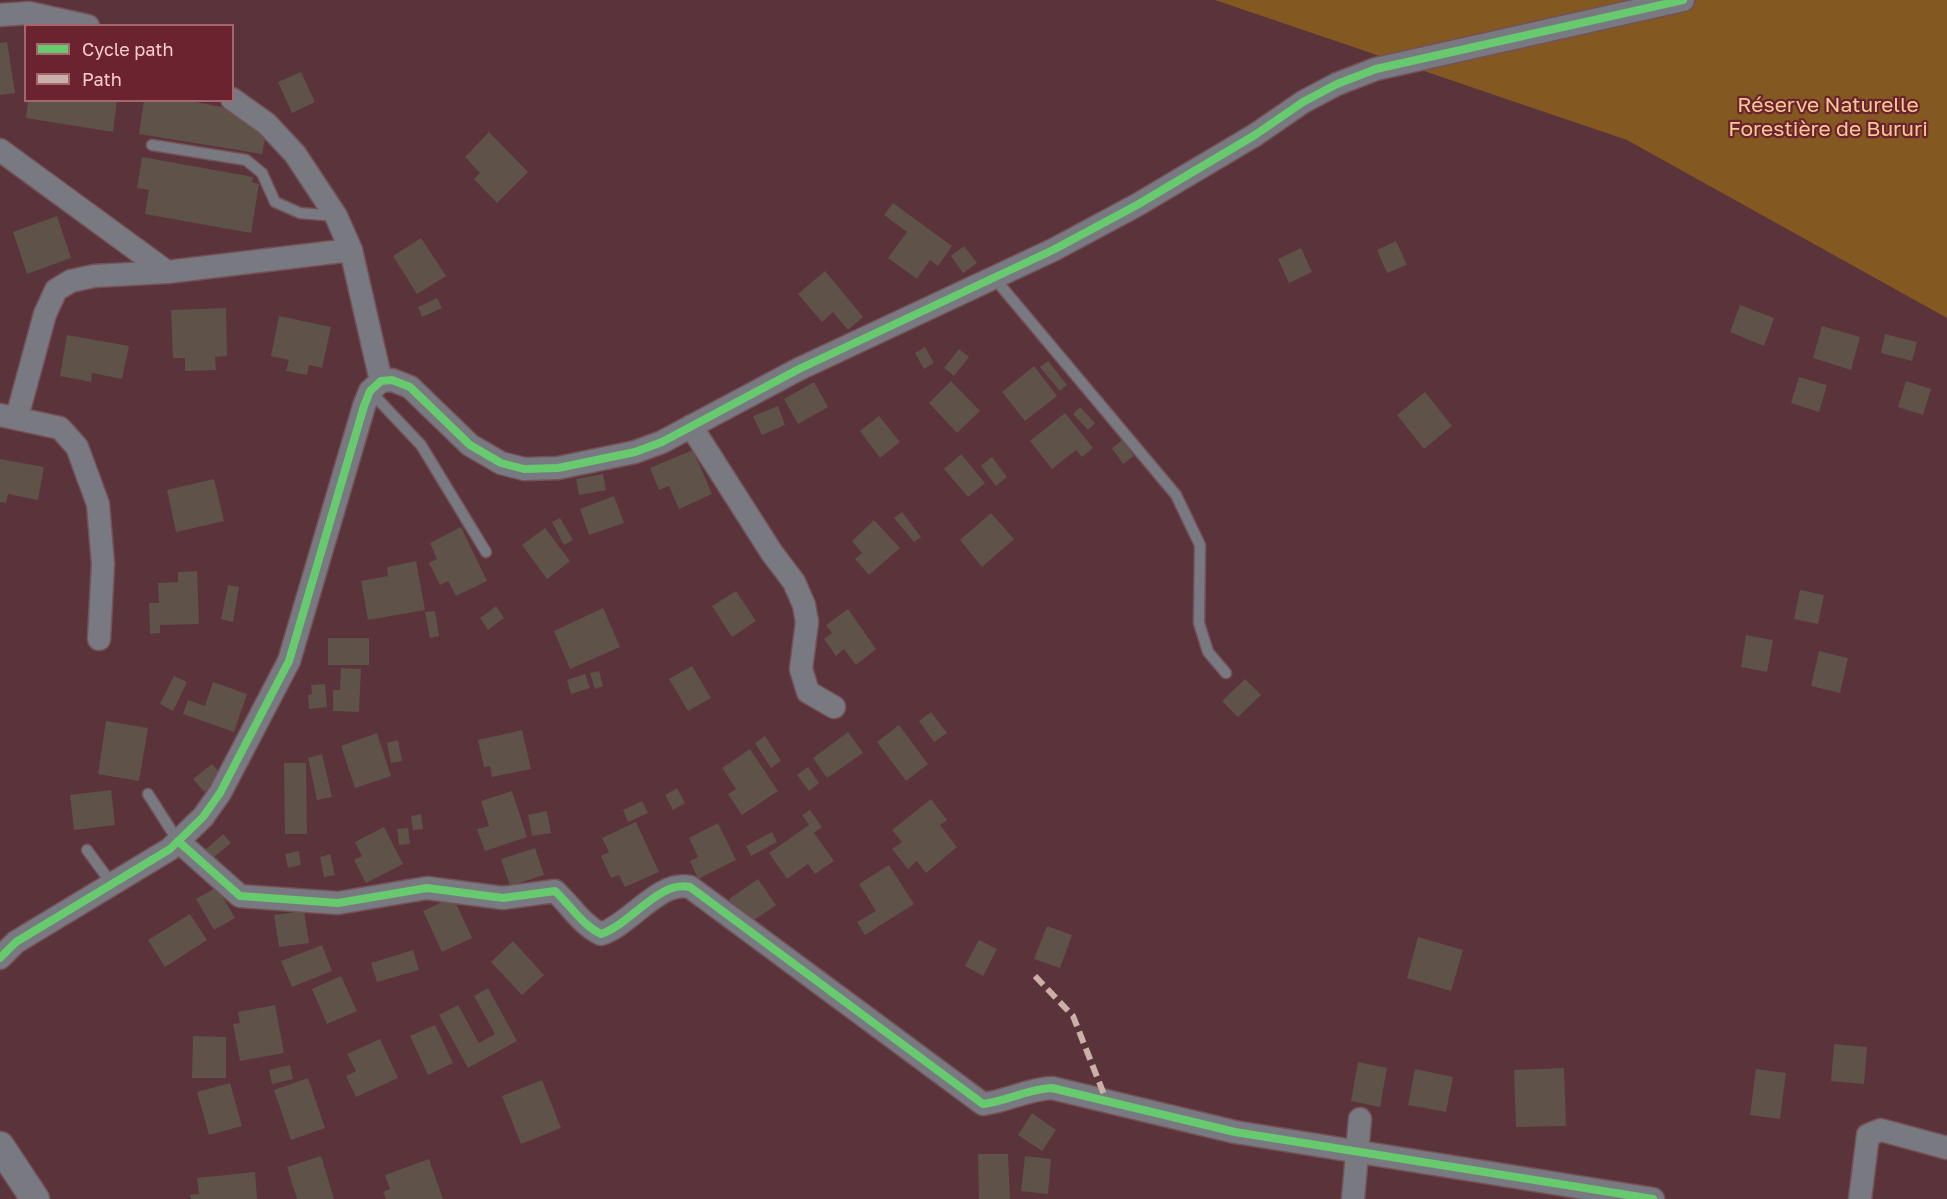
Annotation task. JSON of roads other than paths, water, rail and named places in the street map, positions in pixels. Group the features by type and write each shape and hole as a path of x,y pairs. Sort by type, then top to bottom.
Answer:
{"street":[{"path":"375,386 392,380 410,387 470,445 501,463 524,469 558,468 635,452 662,442 799,369 995,279 1137,205 1337,84 1376,69 1683,0"},
{"path":"0,15 28,13 79,24"},
{"path":"0,958 16,942 178,841 203,817 220,793 289,661 375,386 351,250 336,216 295,154 267,124 234,100"},
{"path":"0,150 167,272"},
{"path":"99,639 103,564 98,504 77,447 60,428 9,416 45,314 56,290 71,281 94,276 167,272 351,250"},
{"path":"691,426 772,553 794,582 804,605 807,622 801,669 808,692 834,707"},
{"path":"178,841 240,896 338,903 427,888 502,898 555,891 571,906 587,927 601,934 615,930 667,889 678,884 690,887 983,1104 1004,1102 1020,1093 1052,1088 1236,1132 1653,1199"},
{"path":"1353,1199 1360,1119"},
{"path":"1860,1199 1868,1135 1881,1130 1947,1148"},
{"path":"0,1146 34,1199"}],"lane":[{"path":"152,146 246,160 262,173 275,202 300,213 336,216"},
{"path":"995,279 1176,495 1200,545 1199,623 1208,652 1226,673"},
{"path":"375,386 421,445 486,552"},
{"path":"147,794 178,841"},
{"path":"87,850 112,884"}],"park label":[{"name":"Réserve Naturelle Forestière de Bururi","path":"1828,117"}]}
